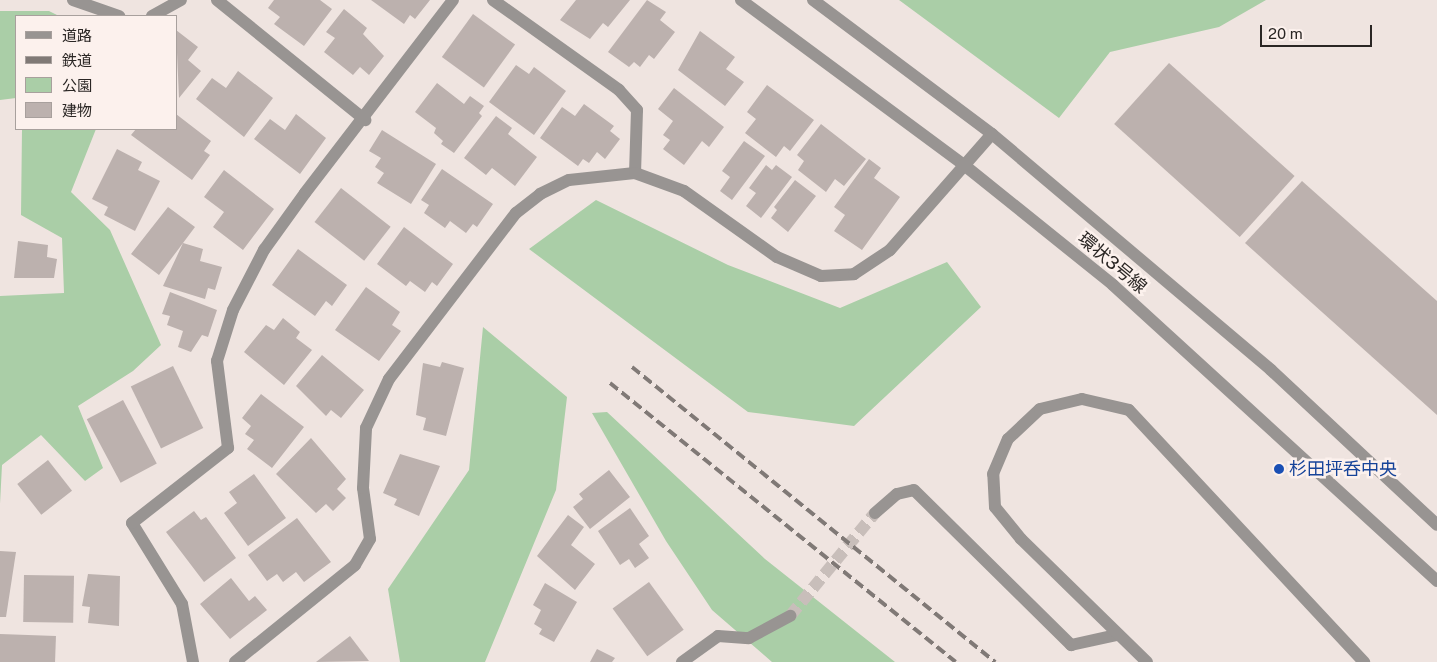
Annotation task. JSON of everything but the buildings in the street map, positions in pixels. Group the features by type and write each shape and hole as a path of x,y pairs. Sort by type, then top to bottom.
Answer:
{"street":[{"path":"73,0 117,15"},
{"path":"154,15 181,0"},
{"path":"217,0 366,120"},
{"path":"193,662 182,604 132,523 228,448 217,361 233,310 270,242 366,120 454,0"},
{"path":"493,0 619,90 637,110 635,173"},
{"name":"環状3号線","path":"741,0 964,165 1114,285 1437,581"},
{"name":"環状3号線","path":"813,0 992,134 1272,370 1437,525"},
{"path":"236,662 355,566 370,539 363,488 370,420 390,379 516,213 569,180 635,173 684,191 777,257 821,276 854,274 890,250 992,134"},
{"path":"1147,662 1116,635 1021,539 995,507 993,474 1008,439 1040,409 1082,398 1129,410 1364,662"},
{"path":"876,513 897,494 914,490 1070,645 1116,635"},
{"path":"682,662 718,636 749,638 790,616"}],"green space":[{"path":"899,0 1266,0 1219,27 1110,52 1059,118"},
{"path":"0,11 49,11 57,15 15,15 15,98 0,100"},
{"path":"22,130 96,130 71,192 110,230 161,345 133,371 78,406 103,468 85,481 41,435 2,465 0,504 0,296 64,293 62,238 21,215"},
{"path":"596,200 728,265 840,308 947,262 981,307 854,426 748,412 529,249"},
{"path":"483,327 567,397 556,490 485,662 400,662 388,589 469,470"},
{"path":"607,412 765,559 895,662 772,662 712,610 666,541 592,413"}],"tunnel":[{"path":"790,616 875,513"}],"railway":[{"path":"632,367 995,662"},
{"path":"610,383 956,662"}],"place":[{"name":"杉田坪呑中央","path":"1279,469"}]}
